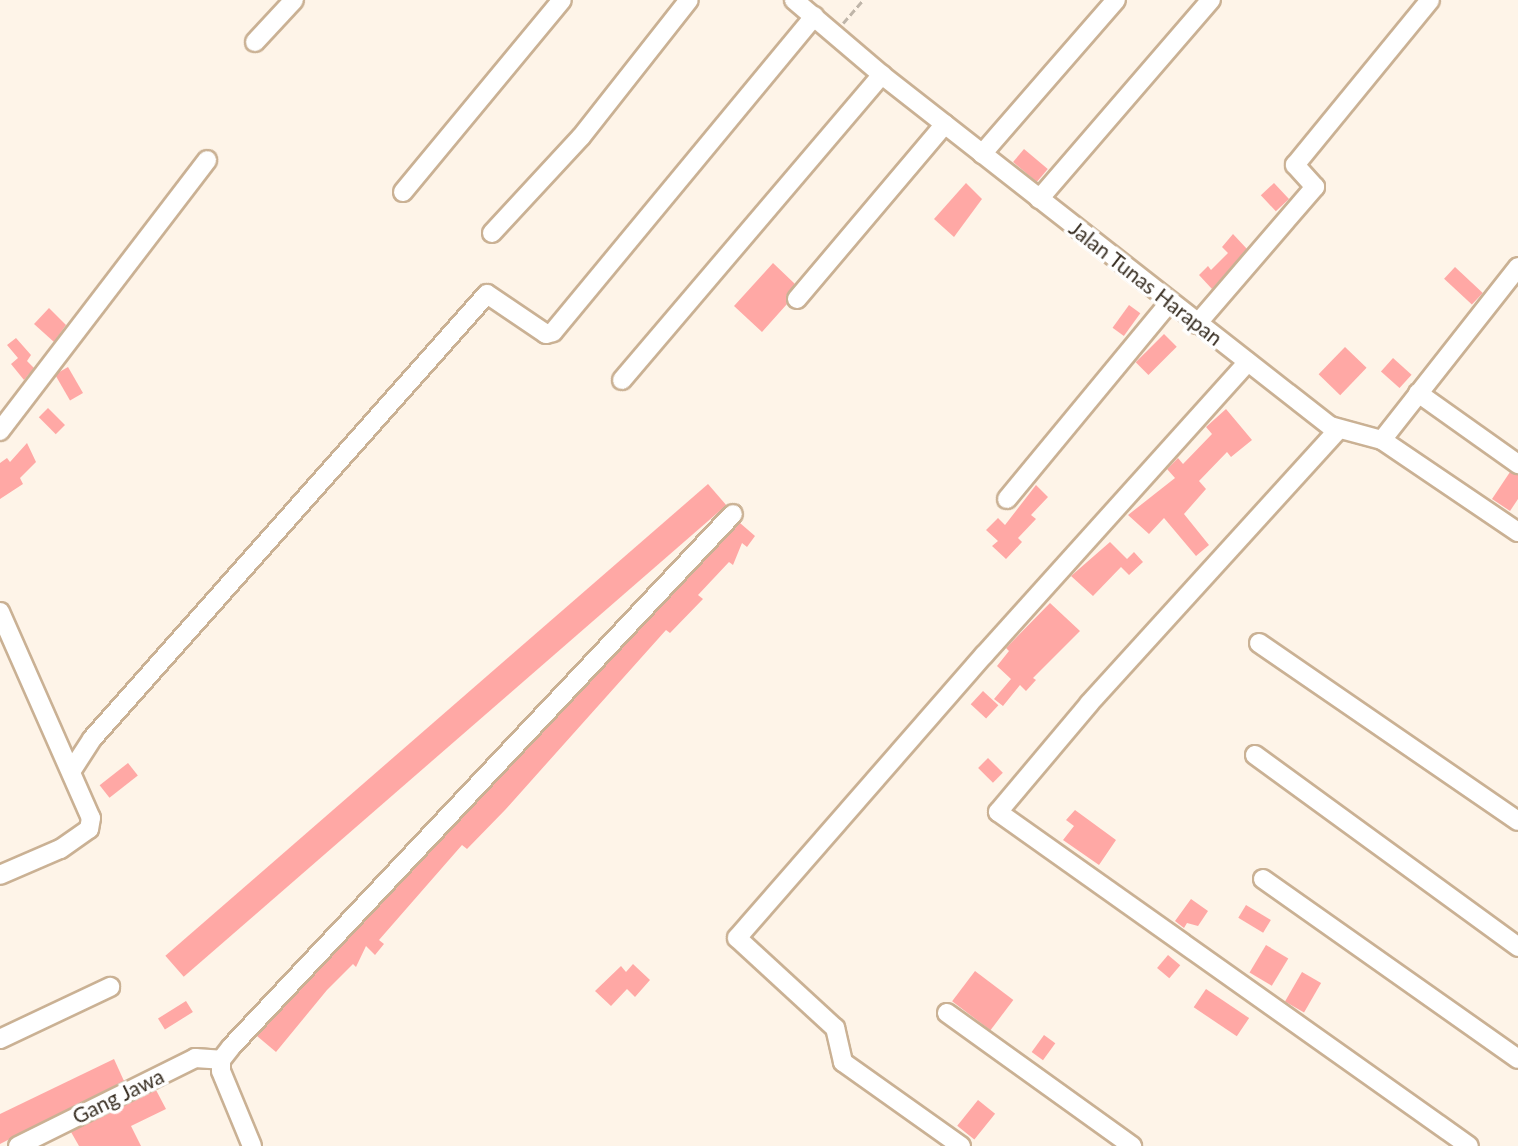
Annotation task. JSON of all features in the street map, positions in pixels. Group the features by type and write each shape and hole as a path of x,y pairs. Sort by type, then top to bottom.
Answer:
{"street":[{"path":"255,42 294,0"},
{"path":"403,192 562,0"},
{"path":"492,233 581,137 689,0"},
{"name":"Jalan Tunas Harapan","path":"794,0 882,75 1169,303 1338,430 1381,440 1518,531"},
{"path":"982,153 1116,0"},
{"path":"1039,199 1211,0"},
{"path":"1197,324 1315,187 1294,165 1430,0"},
{"path":"72,770 92,739 487,294 546,334 553,332 814,16"},
{"path":"622,380 882,75"},
{"path":"797,299 944,124"},
{"path":"0,431 207,160"},
{"path":"1381,440 1518,267"},
{"path":"1007,499 1169,303"},
{"path":"961,1146 843,1062 835,1028 737,938 984,655 1248,362"},
{"path":"1418,393 1518,464"},
{"path":"1338,430 1089,704 999,812 1001,818 1469,1146"},
{"path":"248,1145 225,1086 221,1060 733,514"},
{"path":"0,612 88,808 89,829 60,849 0,875"},
{"path":"1259,643 1518,821"},
{"path":"1255,755 1518,947"},
{"path":"1263,879 1518,1059"},
{"path":"0,1039 110,987"},
{"path":"947,1013 1132,1146"},
{"name":"Gang Jawa","path":"18,1146 195,1058 221,1060"}],"path":[{"path":"834,33 863,0"}],"building":[{"path":"1024,149 1048,169 1037,182 1013,162"},
{"path":"966,183 982,199 954,237 934,219"},
{"path":"1274,183 1289,199 1276,211 1261,195"},
{"path":"1233,234 1247,249 1212,289 1199,275 1208,266 1211,270 1228,253 1222,247"},
{"path":"773,263 795,284 786,296 787,304 762,332 734,306"},
{"path":"1455,267 1483,293 1472,305 1444,279"},
{"path":"1129,305 1140,313 1124,336 1113,328"},
{"path":"49,308 66,325 54,342 34,324"},
{"path":"1164,334 1177,347 1148,375 1136,362"},
{"path":"16,338 31,355 27,361 34,368 24,380 11,364 18,358 7,345"},
{"path":"1345,347 1367,368 1340,395 1319,374"},
{"path":"1393,358 1412,375 1400,388 1381,371"},
{"path":"68,367 83,393 70,400 55,374"},
{"path":"48,408 65,425 56,434 39,417"},
{"path":"1226,409 1252,440 1231,457 1227,452 1199,481 1206,489 1184,514 1209,545 1196,556 1164,518 1149,534 1128,515 1175,478 1167,469 1178,458 1183,464 1212,434 1206,427"},
{"path":"27,443 36,462 20,478 23,484 0,499 0,463 7,458 10,462"},
{"path":"1510,472 1518,475 1518,499 1510,511 1492,499"},
{"path":"708,484 726,505 184,977 165,956"},
{"path":"1036,485 1048,497 1031,515 1036,519 1018,538 1022,542 1006,559 992,546 998,541 986,530 998,518 1005,525"},
{"path":"740,523 755,536 747,547 742,543 733,565 729,562 698,595 703,599 670,633 666,630 505,810 467,849 462,845 379,940 384,944 375,955 366,946 356,967 353,964 327,990 276,1052 257,1036"},
{"path":"1110,542 1127,559 1134,552 1143,562 1129,575 1121,567 1093,596 1071,576"},
{"path":"1050,603 1080,631 1033,678 1036,680 1026,691 1020,685 1003,706 994,699 1011,679 997,666 1009,651 1006,648"},
{"path":"983,691 998,705 986,718 971,704"},
{"path":"988,758 1003,773 993,783 978,768"},
{"path":"128,763 138,776 109,798 100,785"},
{"path":"1075,810 1116,840 1099,865 1063,840 1074,826 1066,820"},
{"path":"1191,899 1208,911 1198,926 1187,923 1184,928 1175,921"},
{"path":"1246,905 1271,920 1263,933 1238,918"},
{"path":"1266,945 1288,958 1272,986 1250,972"},
{"path":"1168,955 1180,965 1169,978 1157,968"},
{"path":"633,964 650,980 635,997 627,989 611,1006 595,991 621,966 626,972"},
{"path":"975,971 1013,1000 990,1030 952,1001"},
{"path":"1302,972 1321,983 1304,1012 1285,1001"},
{"path":"1206,989 1249,1018 1237,1036 1194,1007"},
{"path":"186,1001 193,1012 165,1030 158,1018"},
{"path":"1044,1035 1055,1043 1043,1060 1032,1052"},
{"path":"114,1059 124,1081 0,1144 0,1114"},
{"path":"156,1090 166,1109 131,1126 141,1146 79,1146 71,1132"},
{"path":"978,1100 995,1114 974,1139 957,1126"}]}
